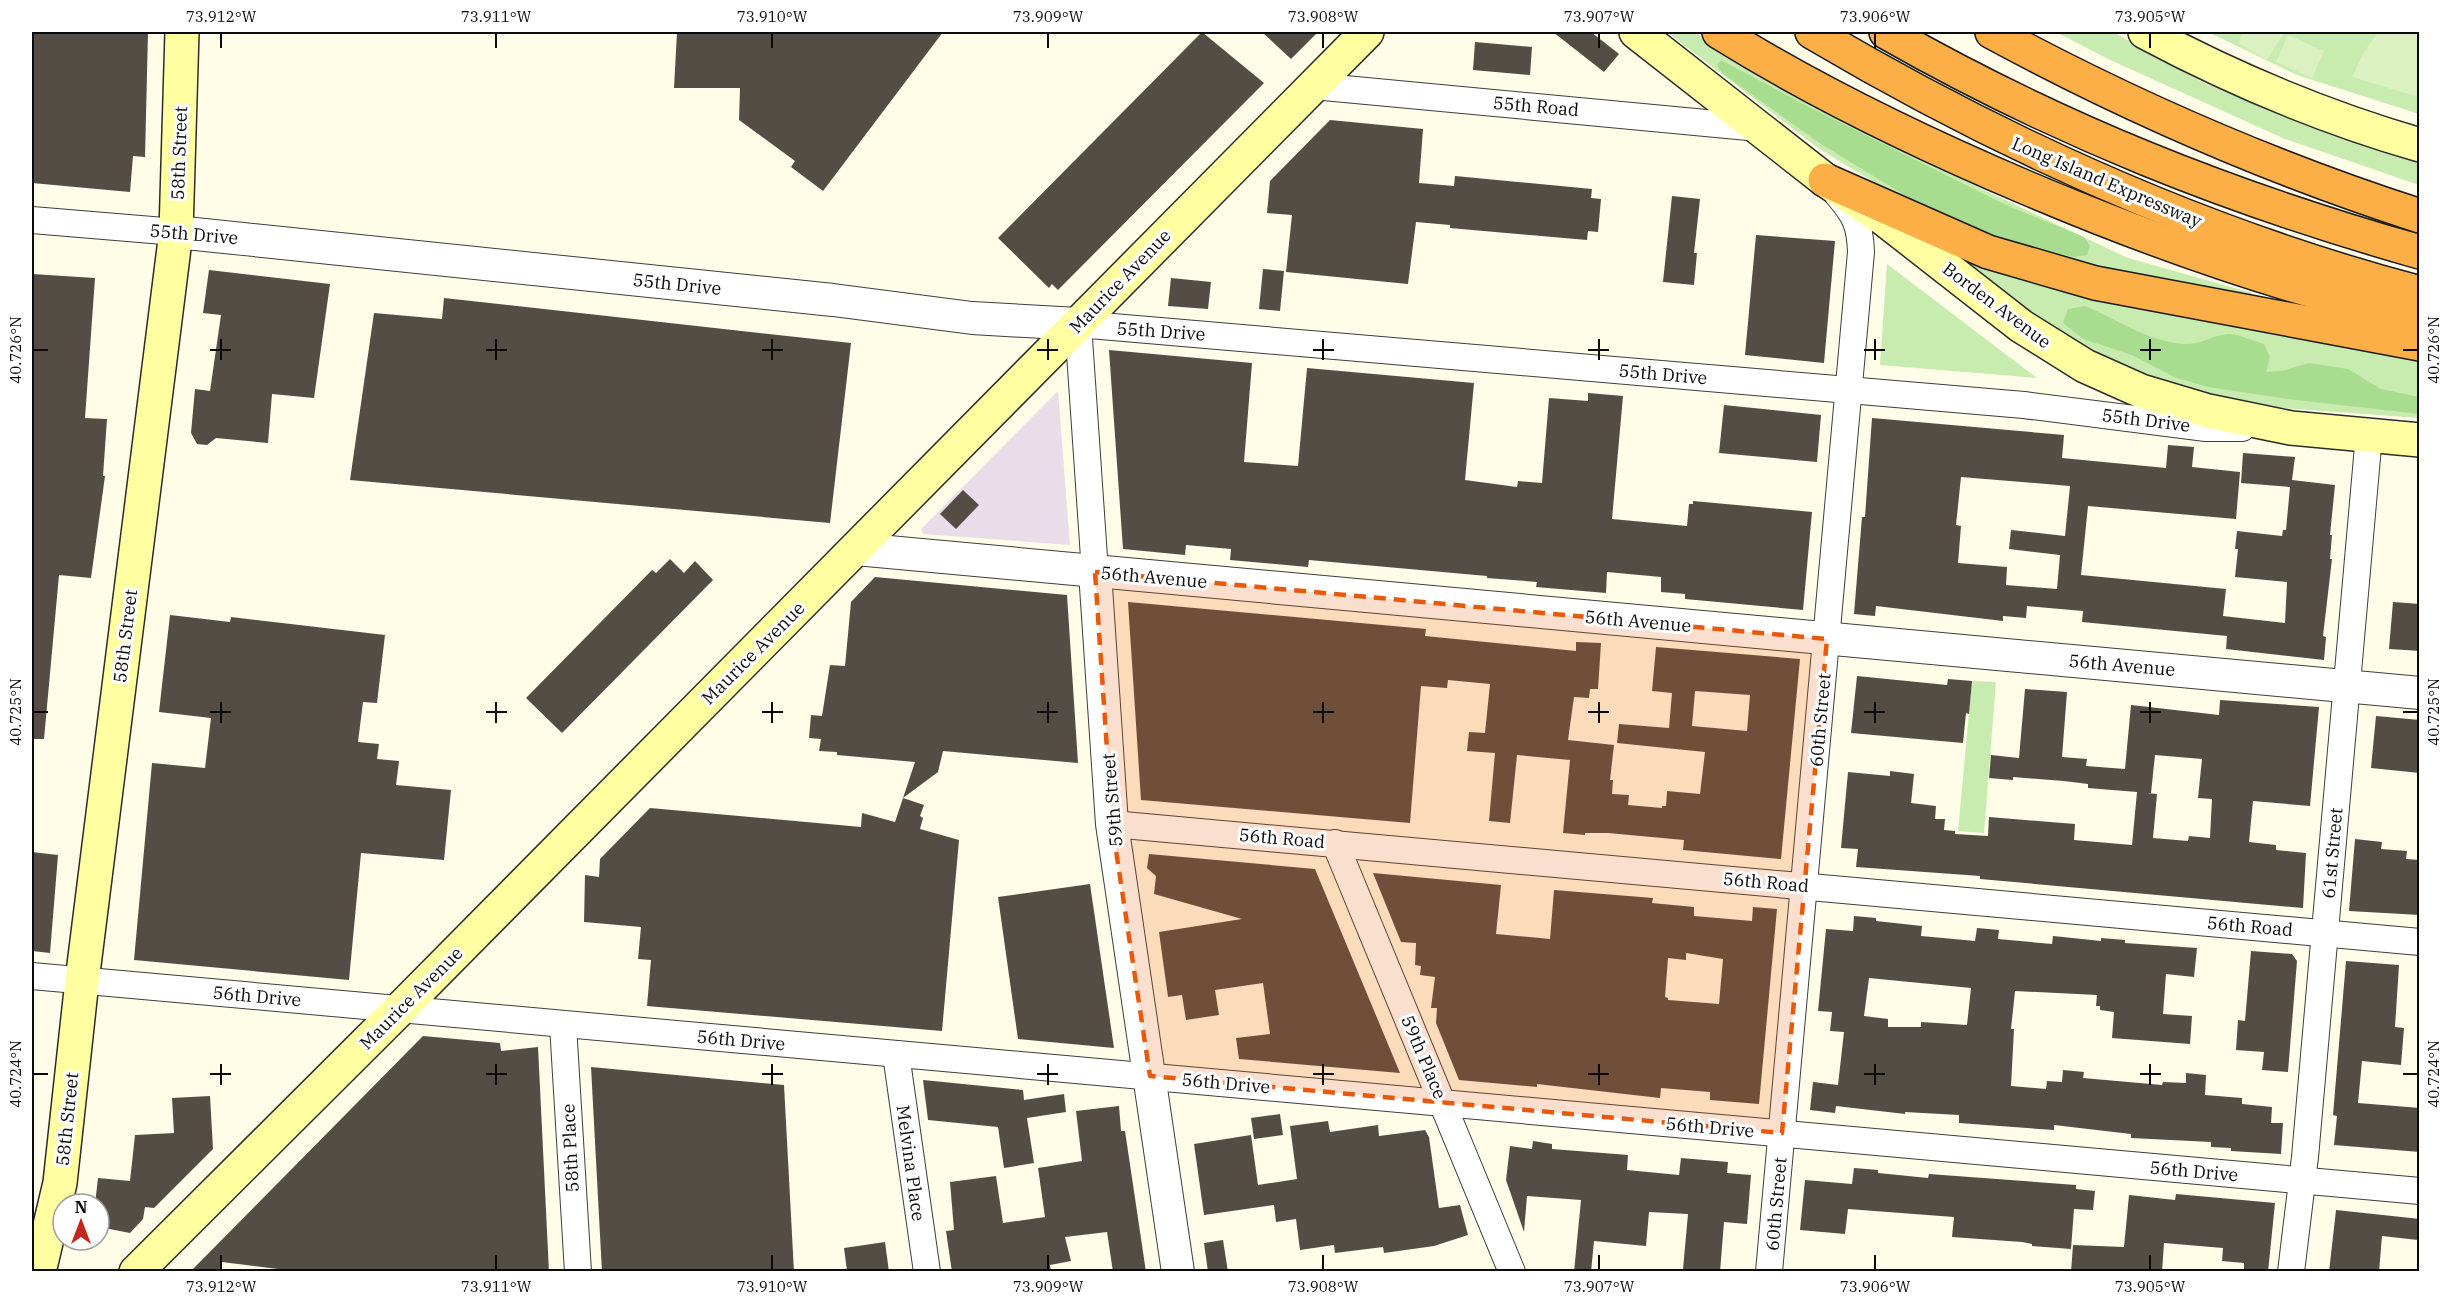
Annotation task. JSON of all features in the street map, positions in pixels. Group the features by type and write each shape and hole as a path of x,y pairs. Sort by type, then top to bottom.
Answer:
{"highway":[{"path":"1719,32 1813,87 1875,119 1982,169 2102,219 2229,265 2420,318"},
{"name":"Long Island Expressway","path":"1812,32 1958,114 2118,190 2254,242 2355,275 2420,292"},
{"name":"Long Island Expressway","path":"1886,32 1989,87 2132,154 2280,210 2420,252"},
{"path":"1992,32 2132,102 2236,150 2305,177 2420,216"},
{"path":"1825,180 1988,252 2058,274 2095,283 2420,344"}],"main road":[{"name":"58th Street","path":"39,1272 39,1250 60,1183 82,981 176,232 182,32"},
{"name":"Maurice Avenue","path":"136,1272 401,1008 1203,195 1367,32"},
{"name":"Borden Avenue","path":"1636,32 1825,180 1884,219 2021,326 2085,366 2112,379 2179,404 2290,428 2420,440"},
{"path":"2145,32 2282,98 2352,124 2420,145"}],"street":[{"name":"55th Road","path":"1313,86 1759,128"},
{"name":"60th Street","path":"1769,1272 1861,240 1854,214 1825,180"},
{"name":"55th Drive","path":"32,220 176,232 833,300 972,318 1078,324 2024,405 2206,428 2290,428"},
{"name":"59th Street","path":"1078,324 1112,824 1178,1272"},
{"name":"61st Street","path":"2291,1272 2302,1181 2369,435"},
{"name":"56th Avenue","path":"856,549 2420,693"},
{"name":"56th Road","path":"1112,824 2420,942"},
{"name":"59th Place","path":"1335,843 1512,1272"},
{"name":"56th Drive","path":"32,976 2420,1191"},
{"name":"58th Place","path":"563,1025 578,1272"},
{"name":"Melvina Place","path":"896,1054 927,1272"}],"highlighted area":[{"path":"1095,572 1827,639 1782,1133 1150,1076 1112,824"}],"shaded area":[{"path":"1058,391 1070,545 923,534 921,529"}],"green space":[{"path":"1667,32 1694,32 1746,65 1948,173 2128,258 2252,293 2251,298 2055,261 1915,207 1818,148"},
{"path":"2056,32 2113,32 2204,83 2321,131 2419,161 2419,185 2285,139 2108,59"},
{"path":"2208,32 2419,32 2419,114 2297,75"},
{"path":"2244,32 2280,32 2283,34 2267,60 2238,43"},
{"path":"2378,32 2419,32 2419,97 2352,77 2364,52"},
{"path":"2288,35 2324,51 2312,78 2276,62"},
{"path":"1721,60 1805,105 2006,205 2084,237 2090,246 2087,255 2074,257 2032,247 1989,234 1929,210 1818,142 1722,73 1717,65"},
{"path":"1887,264 2037,378 1880,365"},
{"path":"1971,264 2054,287 2419,356 2419,418 2243,405 2174,388 2105,359 2051,330 1967,268"},
{"path":"2085,306 2145,334 2170,342 2190,344 2228,334 2264,344 2270,357 2266,372 2282,371 2309,363 2348,369 2381,389 2419,397 2419,414 2208,387 2174,377 2132,355 2083,339 2063,323 2068,309"},
{"path":"1972,681 1996,682 1984,833 1958,831"}],"building":[{"path":"32,32 148,32 145,157 133,156 130,192 32,183"},
{"path":"677,32 943,32 823,191 791,167 795,161 739,120 740,88 674,88"},
{"path":"1202,32 1264,83 1058,290 1052,284 1049,288 998,238"},
{"path":"1262,32 1318,32 1291,59"},
{"path":"1553,32 1591,32 1619,54 1604,72"},
{"path":"1475,42 1532,47 1530,75 1473,70"},
{"path":"1330,120 1423,129 1419,183 1454,186 1455,176 1592,189 1591,198 1601,199 1598,232 1588,231 1587,240 1450,228 1450,225 1416,222 1408,284 1286,272 1292,215 1267,213 1270,181"},
{"path":"1672,196 1700,199 1694,253 1697,253 1694,285 1663,282"},
{"path":"1756,235 1835,241 1824,363 1745,355"},
{"path":"1263,269 1284,271 1280,311 1259,309"},
{"path":"209,270 330,284 314,398 272,394 268,443 216,438 207,445 197,444 191,433 195,389 210,391 221,315 203,313"},
{"path":"32,274 95,278 85,418 107,419 103,476 105,476 91,578 59,575 44,739 32,739"},
{"path":"1171,278 1211,282 1208,309 1168,306"},
{"path":"444,298 851,343 830,523 350,480 374,313 442,319"},
{"path":"1109,350 1252,363 1244,462 1298,466 1307,368 1474,383 1465,480 1517,487 1518,481 1542,483 1549,398 1588,401 1588,393 1623,396 1612,519 1687,526 1689,504 1693,504 1693,501 1812,512 1803,610 1685,599 1685,594 1661,592 1661,577 1607,572 1606,593 1536,587 1537,582 1487,578 1487,576 1309,560 1308,567 1230,560 1231,549 1186,545 1185,555 1123,549"},
{"path":"1724,405 1821,415 1817,462 1719,453"},
{"path":"1872,418 2064,435 2062,458 2166,468 2168,445 2194,447 2192,467 2240,472 2236,519 2088,506 2081,575 2226,589 2223,616 2285,623 2287,582 2235,577 2238,549 2235,549 2237,531 2282,536 2283,530 2286,530 2290,487 2241,483 2243,453 2295,457 2292,480 2335,485 2330,535 2332,535 2330,559 2332,559 2323,636 2326,637 2324,660 2226,649 2227,636 2082,622 2083,611 2027,606 2026,618 2003,616 2003,621 1876,606 1875,616 1854,614 1862,517 1865,517","holes":["1961,477 2070,486 2065,536 2011,530 2009,549 2060,555 2057,589 2006,585 2007,567 1958,563 1961,526 1956,525"]},
{"path":"963,490 979,505 956,529 940,514"},
{"path":"670,559 684,573 695,561 713,580 562,733 526,698 652,570 656,573"},
{"path":"875,577 1067,595 1078,763 943,751 938,772 903,798 915,762 837,755 837,752 819,751 821,739 809,738 811,715 822,716 830,665 845,666 851,602"},
{"path":"1128,602 1426,629 1425,636 1576,651 1576,642 1601,643 1598,689 1590,689 1589,698 1574,697 1568,740 1614,745 1610,780 1613,780 1612,794 1629,795 1628,805 1662,808 1666,806 1667,791 1700,794 1705,752 1617,743 1619,724 1669,728 1672,693 1652,691 1656,647 1800,659 1781,859 1683,850 1684,840 1608,833 1585,833 1585,835 1563,833 1570,760 1517,755 1510,823 1489,821 1495,753 1467,751 1469,732 1485,733 1490,684 1448,680 1447,688 1421,686 1410,823 1141,800","holes":["1695,691 1750,695 1747,731 1692,726"]},
{"path":"2393,602 2420,604 2420,651 2389,649"},
{"path":"170,615 230,622 231,617 385,635 377,703 363,702 358,742 379,744 377,759 399,761 396,785 451,790 444,860 361,853 349,980 134,960 152,763 205,768 211,718 159,712"},
{"path":"1857,676 1947,685 1948,679 1972,681 1963,743 1851,733"},
{"path":"2025,689 2067,692 2062,757 2087,759 2086,766 2125,769 2131,705 2219,715 2220,700 2319,707 2310,806 2253,801 2249,842 2276,845 2276,850 2306,853 2303,908 1980,879 1980,876 1856,867 1858,849 1841,848 1848,772 1890,776 1890,771 1914,774 1911,803 1936,806 1935,819 1945,819 1944,830 1955,831 1955,834 1988,836 1989,817 2075,824 2074,840 2132,845 2137,792 2088,788 2088,784 2064,781 2013,777 2013,780 1989,778 1991,755 2019,758","holes":["2155,755 2202,759 2198,798 2212,799 2210,838 2189,836 2188,841 2153,838 2157,794 2147,793 2151,793"]},
{"path":"2376,716 2420,720 2420,773 2371,768"},
{"path":"903,798 924,805 920,816 923,818 920,829 959,840 942,1031 647,1006 651,960 638,959 641,927 584,922 585,875 599,877 600,859 650,808 861,827 862,813 895,822"},
{"path":"2355,839 2382,842 2381,849 2407,851 2406,859 2420,860 2420,915 2349,911"},
{"path":"32,852 58,855 50,953 32,951"},
{"path":"1149,854 1315,869 1400,1073 1239,1059 1236,1038 1270,1034 1263,983 1215,990 1219,1015 1186,1020 1182,995 1168,997 1159,932 1242,919 1154,894 1156,876 1147,868"},
{"path":"1373,873 1501,885 1496,934 1550,939 1554,890 1653,898 1652,903 1694,907 1694,916 1752,921 1753,907 1777,909 1759,1104 1710,1100 1710,1092 1661,1088 1660,1098 1537,1084 1537,1087 1459,1080 1436,1023 1437,1008 1431,1008 1435,977 1420,975 1421,966 1415,965 1416,943 1401,942","holes":["1686,953 1723,959 1719,1004 1668,1000 1665,997 1668,958 1686,960"]},
{"path":"1090,884 1114,1048 1018,1039 998,897"},
{"path":"1854,916 1922,926 1921,936 1975,941 1977,928 1999,930 1998,939 2052,944 2053,936 2101,941 2101,938 2125,940 2125,943 2197,948 2194,977 2166,974 2163,1014 2192,1016 2190,1044 2112,1038 2114,1012 2100,1010 2100,1006 2096,1006 2097,995 2015,991 2011,1029 2014,1029 2011,1086 2046,1089 2047,1081 2062,1082 2063,1070 2084,1072 2083,1078 2162,1085 2163,1082 2186,1083 2186,1073 2206,1075 2205,1095 2242,1098 2242,1104 2272,1107 2271,1123 2283,1123 2281,1154 2231,1151 2231,1148 2211,1147 2211,1142 2131,1138 2131,1134 2054,1125 2054,1130 1959,1123 1959,1115 1905,1112 1905,1114 1836,1106 1835,1113 1810,1110 1813,1082 1838,1085 1844,1032 1830,1031 1832,1012 1818,1011 1826,929 1853,931","holes":["1869,978 1971,988 1967,1025 1921,1022 1921,1027 1888,1027 1888,1019 1864,1016"]},
{"path":"2251,951 2292,954 2297,961 2288,1072 2262,1070 2264,1052 2236,1050 2238,1020 2245,1021"},
{"path":"2346,961 2399,965 2395,1027 2404,1028 2401,1065 2362,1061 2358,1103 2420,1108 2420,1152 2334,1145 2337,1116 2333,1115"},
{"path":"423,1036 500,1043 501,1051 538,1047 549,1272 302,1272 222,1262 219,1272 190,1272"},
{"path":"591,1067 784,1085 794,1272 602,1272"},
{"path":"923,1080 1023,1090 1024,1100 1064,1094 1066,1112 1027,1118 1034,1163 1004,1168 998,1127 928,1120"},
{"path":"210,1096 213,1149 154,1208 145,1207 143,1219 130,1233 111,1229 111,1192 96,1192 98,1178 130,1181 135,1135 174,1133 172,1098"},
{"path":"1119,1106 1121,1131 1125,1131 1146,1272 1113,1272 1107,1232 1065,1237 1071,1261 1050,1265 1051,1272 952,1272 946,1231 954,1230 950,1182 996,1176 1003,1223 1045,1217 1038,1168 1082,1161 1076,1111"},
{"path":"1280,1114 1283,1135 1254,1139 1251,1118"},
{"path":"1328,1121 1330,1132 1378,1125 1379,1136 1425,1130 1429,1137 1439,1208 1460,1205 1468,1235 1434,1246 1384,1253 1383,1247 1335,1253 1334,1245 1300,1250 1296,1219 1276,1222 1274,1205 1204,1215 1194,1144 1251,1135 1258,1185 1297,1179 1290,1126"},
{"path":"1533,1141 1552,1144 1552,1149 1628,1155 1627,1170 1679,1175 1681,1158 1728,1162 1727,1173 1751,1175 1747,1224 1724,1222 1720,1272 1683,1269 1688,1214 1649,1212 1646,1246 1594,1241 1591,1272 1574,1272 1581,1200 1527,1196 1524,1232 1506,1180 1510,1146 1532,1149"},
{"path":"1854,1168 1928,1178 1929,1174 2076,1185 2076,1189 2095,1191 2093,1210 2074,1209 2071,1249 2032,1246 2032,1244 2022,1242 1952,1237 1954,1217 1848,1209 1845,1234 1800,1230 1805,1180 1852,1184"},
{"path":"2176,1194 2275,1203 2268,1272 2244,1272 2244,1263 2222,1261 2223,1248 2164,1243 2162,1272 2071,1272 2073,1245 2124,1247 2129,1195 2175,1200"},
{"path":"2336,1210 2420,1219 2418,1240 2382,1236 2379,1272 2329,1272"},
{"path":"1223,1240 1228,1272 1208,1272 1204,1243"},
{"path":"885,1242 889,1272 847,1271 844,1248"}]}
